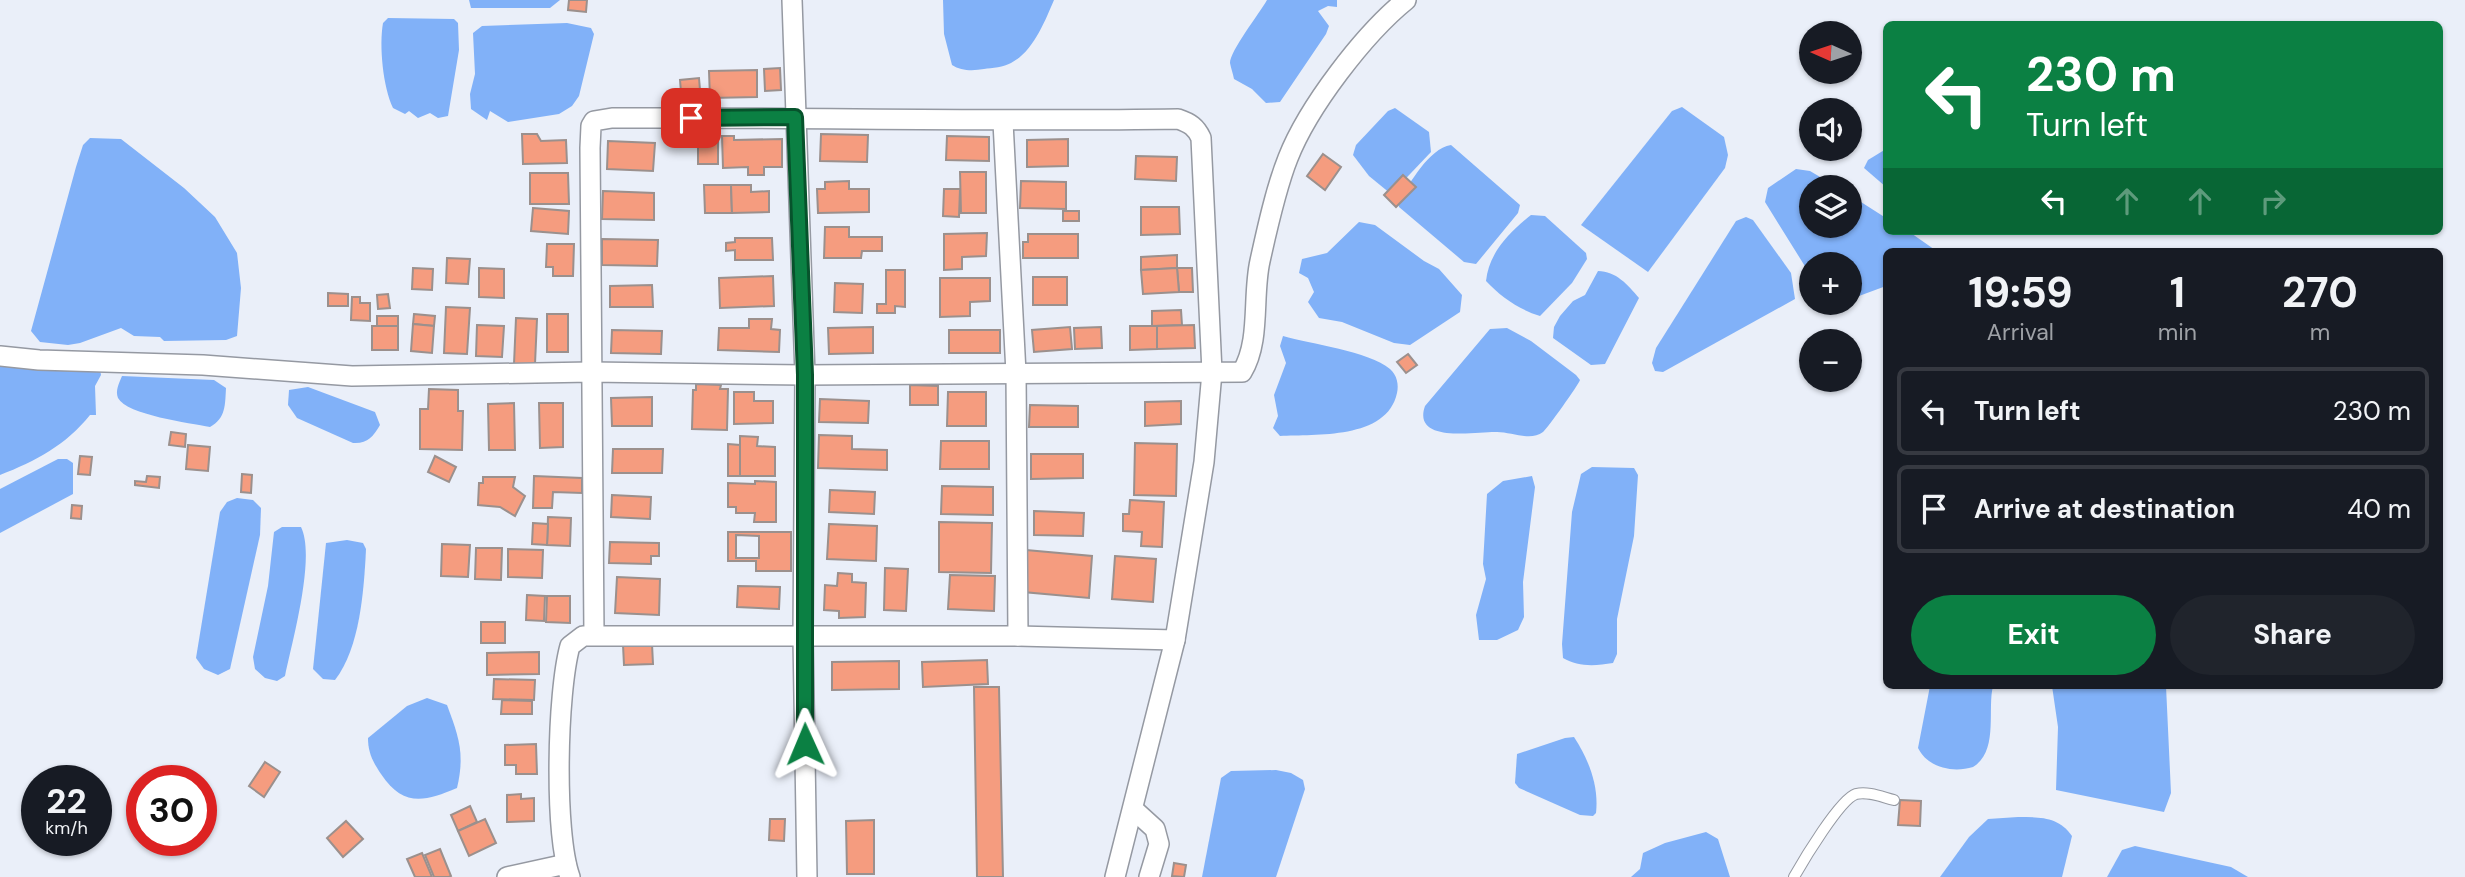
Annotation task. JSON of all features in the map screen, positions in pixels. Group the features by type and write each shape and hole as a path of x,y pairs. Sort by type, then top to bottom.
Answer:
{"street":[{"path":"792,0 805,375 803,637 807,877"},
{"path":"0,356 39,360 203,365 352,376 592,372 805,375 1242,372 1247,363 1259,263 1288,158 1306,124 1343,70 1394,10 1406,0"},
{"path":"594,635 590,148 591,126 594,121 795,117 1003,121 1178,119 1196,129 1200,138 1212,372 1204,463 1175,640 1115,877"},
{"path":"1003,121 1016,373 1018,636"},
{"path":"507,877 568,871 560,796 566,661 575,639 594,635 1018,636 1175,640"},
{"path":"1133,809 1154,829 1159,844 1149,877"}],"lane":[{"path":"1794,877 1820,833 1851,796 1869,793 1894,800"}],"water":[{"path":"469,0 560,0 550,8 471,8"},
{"path":"943,0 1054,0 1037,35 1019,58 1001,66 971,70 952,65 944,34"},
{"path":"1267,0 1337,0 1337,7 1328,6 1318,11 1329,26 1326,34 1280,102 1266,103 1252,89 1234,79 1230,63 1240,41"},
{"path":"388,18 454,19 458,23 459,50 448,116 438,118 430,113 418,118 409,111 405,114 393,108 384,78 382,54 383,23"},
{"path":"567,23 591,28 594,34 579,96 572,106 559,114 508,122 490,111 487,120 471,109 470,94 475,74 473,33 482,26"},
{"path":"1682,107 1724,137 1728,155 1725,168 1648,272 1581,225 1672,111"},
{"path":"1395,108 1429,132 1431,152 1391,194 1369,176 1353,155 1356,145 1388,111"},
{"path":"90,138 121,139 184,188 215,217 237,253 241,288 237,336 226,340 164,341 160,337 134,336 121,328 68,345 40,342 31,331 76,167 83,145"},
{"path":"1451,145 1520,205 1518,213 1476,264 1464,262 1399,207 1398,201 1421,168 1435,153"},
{"path":"1883,151 1883,184 1864,168 1868,160"},
{"path":"1796,169 1810,171 1817,175 1799,175 1799,238 1862,238 1862,203 1883,216 1883,235 1914,235 1932,248 1883,248 1883,287 1862,295 1862,252 1799,252 1799,257 1765,202 1768,188"},
{"path":"1531,215 1545,216 1586,253 1587,259 1572,283 1540,316 1510,302 1486,281 1496,252 1508,236"},
{"path":"1746,217 1753,220 1791,273 1795,299 1663,372 1655,371 1652,363 1656,348 1736,221"},
{"path":"1359,222 1375,225 1439,269 1462,295 1460,312 1410,345 1394,343 1342,322 1319,318 1308,302 1314,292 1308,278 1299,273 1302,259 1327,253"},
{"path":"1598,271 1616,276 1639,298 1605,364 1591,365 1553,338 1554,327 1560,316 1573,301 1585,295"},
{"path":"1507,328 1531,341 1580,380 1546,429 1538,435 1526,436 1501,432 1447,433 1428,426 1423,418 1425,406 1490,329"},
{"path":"1283,336 1368,357 1390,369 1396,377 1398,387 1391,408 1365,427 1330,434 1280,436 1273,428 1278,416 1274,395 1286,363 1280,346"},
{"path":"0,364 100,369 101,375 95,386 96,415 90,415 71,435 50,451 0,475"},
{"path":"122,376 214,380 226,388 224,410 219,420 210,427 146,414 124,404 118,398 117,390"},
{"path":"308,387 375,412 380,425 369,439 353,443 297,418 288,405 289,390"},
{"path":"58,459 67,459 73,463 73,494 0,533 0,489"},
{"path":"1592,467 1634,468 1638,475 1634,536 1617,619 1617,654 1613,663 1593,665 1575,663 1563,658 1562,644 1572,512 1581,474"},
{"path":"1532,476 1535,487 1523,582 1524,617 1518,630 1497,640 1479,640 1476,615 1486,579 1483,564 1487,494 1503,481"},
{"path":"237,498 253,500 261,508 260,535 230,669 218,675 204,669 196,658 220,512 227,502"},
{"path":"282,527 301,527 306,558 301,600 285,676 277,681 265,678 255,669 253,657 268,586 274,532"},
{"path":"347,540 363,543 366,549 359,618 343,667 335,680 323,679 313,669 326,543"},
{"path":"1929,689 1992,689 1989,741 1981,760 1973,767 1942,767 1928,760 1918,748"},
{"path":"2052,689 2166,689 2171,793 2164,812 2056,790 2058,727"},
{"path":"427,698 447,705 460,746 459,776 457,788 415,799 406,797 389,785 373,761 368,738 407,706"},
{"path":"1574,737 1594,783 1597,803 1593,816 1580,815 1519,788 1515,783 1517,754"},
{"path":"1276,770 1291,773 1303,780 1305,789 1276,877 1202,877 1221,778 1231,771"},
{"path":"2042,818 2055,822 2072,836 2062,877 1940,877 1969,837 1988,819"},
{"path":"1706,832 1718,839 1730,877 1631,877 1640,869 1643,853 1665,843"},
{"path":"2135,846 2231,867 2248,877 2107,877 2122,850"}],"building":[{"path":"569,0 587,0 586,12 568,10"},
{"path":"780,68 781,90 765,91 764,69"},
{"path":"757,70 757,97 710,98 709,71"},
{"path":"699,78 701,102 682,104 680,80"},
{"path":"522,134 537,134 541,141 566,140 567,163 523,164"},
{"path":"821,134 868,135 867,162 820,161"},
{"path":"722,136 734,136 734,140 782,139 782,167 764,167 764,175 748,175 748,167 723,168"},
{"path":"947,136 989,137 989,161 946,160"},
{"path":"698,137 718,137 718,164 698,164"},
{"path":"1068,139 1068,166 1027,167 1027,140"},
{"path":"608,141 655,143 653,171 607,169"},
{"path":"1323,154 1341,167 1325,190 1307,176"},
{"path":"1136,156 1177,157 1176,181 1135,179"},
{"path":"960,172 986,172 986,213 961,213"},
{"path":"530,173 568,173 569,204 530,204"},
{"path":"1403,175 1416,187 1396,207 1384,195"},
{"path":"849,181 849,189 869,189 869,212 818,213 817,189 825,189 825,182"},
{"path":"1021,181 1066,182 1066,209 1020,208"},
{"path":"704,185 731,185 732,213 705,213"},
{"path":"731,185 751,185 751,192 769,191 769,212 732,213"},
{"path":"944,189 960,189 959,217 943,216"},
{"path":"603,191 654,193 654,220 602,219"},
{"path":"1141,207 1179,207 1180,234 1141,235"},
{"path":"533,208 569,211 568,234 531,231"},
{"path":"1063,211 1079,211 1079,221 1063,221"},
{"path":"825,227 849,227 849,237 882,237 882,251 862,251 861,258 824,258"},
{"path":"987,233 986,256 962,257 962,269 944,270 944,234"},
{"path":"1028,234 1078,234 1078,258 1023,258 1023,242 1028,242"},
{"path":"735,238 772,238 773,260 735,260 735,250 726,251 726,243 735,242"},
{"path":"602,239 658,240 657,266 602,265"},
{"path":"547,244 574,244 573,276 553,276 553,267 546,267"},
{"path":"1177,255 1177,268 1141,270 1141,257"},
{"path":"447,258 470,259 468,284 446,283"},
{"path":"413,268 433,269 432,290 412,289"},
{"path":"479,268 504,269 504,298 479,297"},
{"path":"1177,268 1192,268 1193,292 1179,292"},
{"path":"1177,268 1179,292 1143,294 1141,270"},
{"path":"886,270 905,270 905,307 895,306 895,313 877,313 877,304 886,304"},
{"path":"773,276 774,306 720,308 719,278"},
{"path":"1033,277 1067,277 1067,305 1033,305"},
{"path":"940,278 990,278 990,301 970,302 970,316 940,317"},
{"path":"835,283 863,284 862,313 834,312"},
{"path":"652,285 653,307 610,307 610,286"},
{"path":"328,293 348,294 348,306 328,306"},
{"path":"388,294 390,308 378,309 377,295"},
{"path":"352,297 360,297 360,303 370,303 370,321 351,320"},
{"path":"446,307 470,308 467,354 444,353"},
{"path":"1181,310 1182,325 1152,326 1152,311"},
{"path":"414,314 435,316 434,326 413,324"},
{"path":"547,314 568,314 568,352 547,352"},
{"path":"377,316 398,316 398,326 377,326"},
{"path":"516,318 537,319 535,364 514,364"},
{"path":"749,319 772,319 771,329 780,330 779,352 718,350 719,328 749,328"},
{"path":"413,324 434,326 432,353 411,351"},
{"path":"477,325 504,326 502,357 476,356"},
{"path":"1194,325 1195,348 1157,349 1157,326"},
{"path":"372,326 398,326 398,350 372,350"},
{"path":"1130,326 1157,326 1157,349 1130,350"},
{"path":"873,327 873,353 829,354 828,328"},
{"path":"1070,327 1072,349 1034,352 1032,330"},
{"path":"1101,327 1102,348 1075,349 1074,328"},
{"path":"612,330 662,331 661,354 611,353"},
{"path":"949,330 1000,330 1000,353 949,353"},
{"path":"1408,354 1417,365 1406,373 1397,362"},
{"path":"696,384 721,385 720,389 728,389 727,430 692,429 693,390 696,390"},
{"path":"910,385 938,386 938,405 910,405"},
{"path":"429,389 458,390 458,411 463,411 462,450 420,449 420,409 428,409"},
{"path":"734,392 754,392 754,401 773,401 773,423 734,424"},
{"path":"948,392 986,392 986,426 947,426"},
{"path":"652,397 652,426 612,426 611,398"},
{"path":"820,399 869,401 868,423 819,422"},
{"path":"1181,401 1181,424 1145,426 1145,402"},
{"path":"514,403 515,450 489,450 488,404"},
{"path":"539,403 563,403 563,447 540,448"},
{"path":"1030,405 1078,406 1078,427 1029,427"},
{"path":"171,432 186,434 185,447 169,445"},
{"path":"819,435 852,436 852,449 887,450 887,470 818,468"},
{"path":"740,436 758,437 757,446 775,447 775,476 740,476"},
{"path":"941,441 989,441 989,469 940,469"},
{"path":"1135,443 1177,444 1176,496 1134,495"},
{"path":"728,444 740,445 740,476 728,476"},
{"path":"188,445 210,447 208,471 186,469"},
{"path":"613,449 663,449 662,473 612,473"},
{"path":"1031,454 1083,454 1083,478 1031,479"},
{"path":"80,456 92,457 90,475 78,474"},
{"path":"435,456 456,467 449,482 428,472"},
{"path":"242,474 252,475 251,493 241,492"},
{"path":"147,476 160,477 159,488 135,485 135,481 146,482"},
{"path":"534,476 582,478 582,493 553,492 552,508 533,508"},
{"path":"483,477 515,477 513,487 525,496 515,516 500,507 478,505 479,483 483,483"},
{"path":"755,481 776,482 776,522 754,522 755,513 736,513 736,507 728,507 728,483 755,484"},
{"path":"942,486 993,487 993,515 941,514"},
{"path":"830,490 875,492 874,514 829,512"},
{"path":"612,495 651,497 650,519 611,517"},
{"path":"1130,500 1164,502 1162,547 1141,546 1142,532 1123,531 1123,514 1129,514"},
{"path":"72,505 82,506 81,519 71,518"},
{"path":"1034,511 1084,513 1083,536 1034,535"},
{"path":"548,517 571,518 570,546 547,545"},
{"path":"939,522 992,523 991,573 939,572"},
{"path":"533,523 548,524 547,545 532,544"},
{"path":"829,524 877,526 876,561 827,559"},
{"path":"728,532 791,532 791,571 756,571 756,561 728,561","holes":["736,535 759,536 759,558 736,558"]},
{"path":"610,542 659,543 659,556 651,556 651,564 609,563"},
{"path":"442,544 470,545 468,577 441,576"},
{"path":"476,548 502,548 501,580 475,579"},
{"path":"508,549 543,550 542,578 508,577"},
{"path":"1026,550 1092,556 1089,598 1023,592"},
{"path":"1115,556 1156,559 1153,602 1112,599"},
{"path":"885,568 908,569 906,611 884,610"},
{"path":"838,573 852,574 852,582 866,583 865,617 839,618 839,611 824,610 825,585 837,586"},
{"path":"950,575 995,576 994,611 948,609"},
{"path":"617,577 660,579 659,615 615,613"},
{"path":"738,586 780,587 779,609 737,607"},
{"path":"527,595 545,596 544,621 526,620"},
{"path":"547,596 570,596 570,623 546,622"},
{"path":"481,622 505,622 505,643 481,643"},
{"path":"652,644 653,664 624,665 623,645"},
{"path":"539,652 539,674 487,675 487,653"},
{"path":"987,660 988,684 923,687 922,662"},
{"path":"899,661 899,689 832,690 832,662"},
{"path":"494,679 535,680 534,700 493,699"},
{"path":"974,687 999,687 1003,877 977,877"},
{"path":"502,700 532,701 532,714 501,714"},
{"path":"536,744 537,774 516,774 516,765 505,765 505,745"},
{"path":"265,762 280,772 264,797 249,786"},
{"path":"521,794 521,799 534,798 534,821 507,822 507,795"},
{"path":"1900,800 1921,801 1920,826 1898,825"},
{"path":"470,806 477,822 458,831 451,815"},
{"path":"485,819 496,843 469,856 458,831"},
{"path":"770,819 785,819 784,841 769,840"},
{"path":"874,820 874,874 847,874 846,821"},
{"path":"346,821 363,839 343,857 327,838"},
{"path":"440,849 451,876 449,877 434,877 425,855"},
{"path":"422,853 432,877 415,877 407,859"},
{"path":"1174,863 1186,865 1184,877 1172,876"}],"route":[{"path":"691,118 795,117 805,375 805,744"}]}
